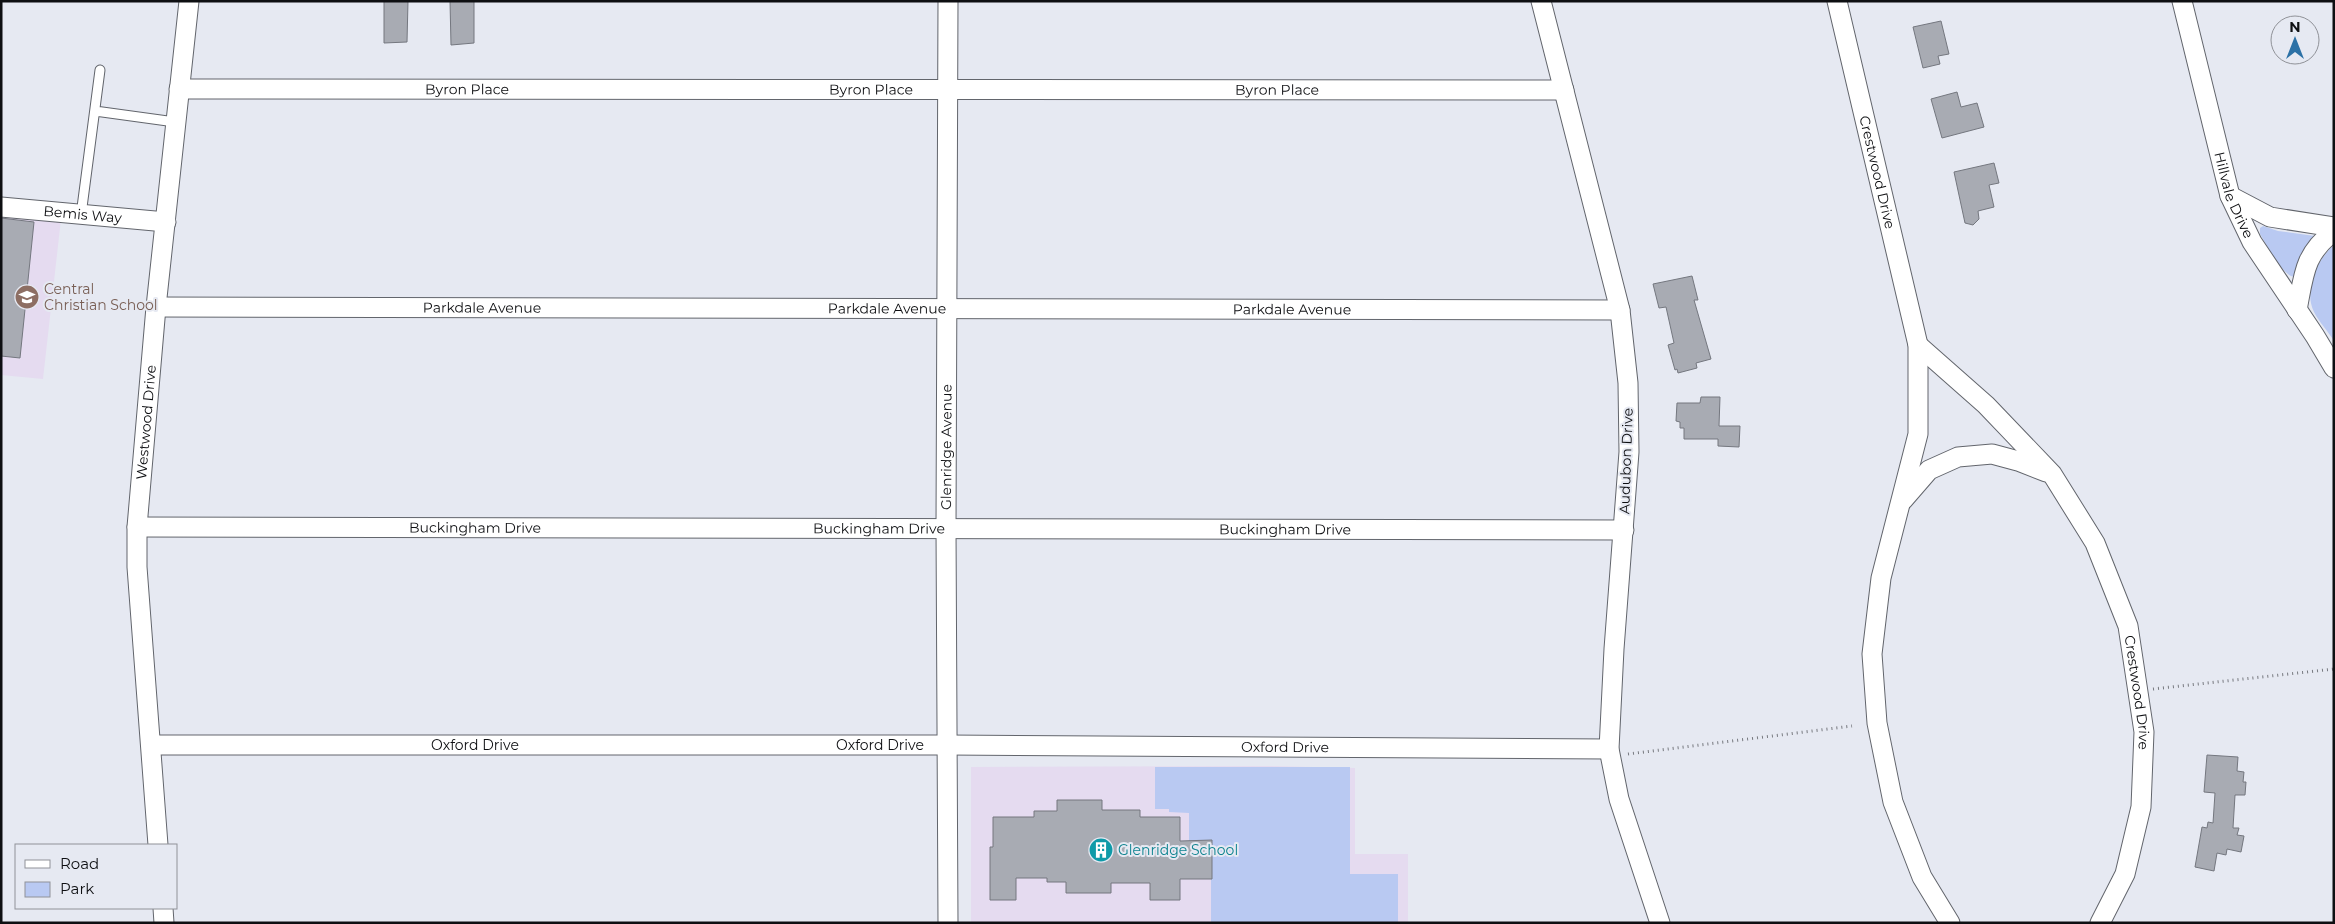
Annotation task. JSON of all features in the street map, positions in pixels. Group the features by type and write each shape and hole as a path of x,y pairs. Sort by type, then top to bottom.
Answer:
{"street":[{"name":"Westwood Drive","path":"158,844 137,567 137,528 156,307 189,1"},
{"name":"Glenridge Avenue","path":"948,1 946,91 948,923"},
{"name":"Audubon Drive","path":"1541,1 1620,310 1628,383 1629,452 1614,649 1609,753 1619,799 1660,923"},
{"name":"Crestwood Drive","path":"1836,1 1918,345 1918,434 1880,578 1872,654 1877,723 1893,802 1922,877 1950,923"},
{"name":"Hillvale Drive","path":"2182,1 2230,196 2252,242 2334,368"},
{"name":"Byron Place","path":"180,89 1564,90"},
{"path":"2230,196 2270,217 2334,229"},
{"name":"Bemis Way","path":"1,207 166,222"},
{"path":"2297,310 2305,266 2319,242 2334,229"},
{"name":"Parkdale Avenue","path":"156,307 1620,310"},
{"name":"Crestwood Drive","path":"1918,345 1986,405 2052,474 2095,542 2125,616 2144,732 2141,807 2125,874 2100,923"},
{"name":"Crestwood Drive","path":"1901,502 1929,470 1958,457 1992,454 2018,461 2052,474"},
{"name":"Buckingham Drive","path":"137,528 1624,530"},
{"name":"Oxford Drive","path":"151,744 947,745 1609,753"},
{"path":"163,909 164,923"}],"lane":[{"path":"81,215 100,70"},
{"path":"95,111 176,122"}],"path":[{"path":"2138,691 2334,668"},
{"path":"1609,753 1852,726"}],"shaded area":[{"name":"Central Christian School","path":"1,212 61,219 43,379 1,375"},
{"name":"Glenridge School","path":"1271,766 1355,768 1355,854 1408,854 1408,923 971,923 971,767"}],"green space":[{"path":"2263,226 2278,231 2315,236 2295,277 2286,272 2271,252 2260,234 2260,228"},
{"path":"2334,245 2334,341 2314,312 2310,294 2317,267"},
{"path":"1155,767 1350,767 1350,874 1398,874 1398,923 1211,923 1211,840 1189,841 1189,813 1169,812 1169,809 1155,809"}],"building":[{"path":"384,1 408,1 407,42 384,43"},
{"path":"450,1 474,1 474,43 451,45"},
{"path":"1941,21 1949,54 1938,56 1940,64 1923,68 1913,27"},
{"path":"1957,92 1961,107 1977,103 1984,127 1942,138 1931,99"},
{"path":"1994,163 1999,183 1989,185 1994,207 1978,211 1979,219 1973,225 1965,223 1954,172"},
{"path":"1,218 34,222 20,358 1,356"},
{"path":"1692,276 1698,300 1694,300 1711,359 1696,363 1697,368 1678,373 1677,369 1675,370 1668,345 1674,343 1666,307 1659,308 1653,284"},
{"path":"1701,397 1720,397 1719,426 1740,426 1739,447 1718,446 1718,439 1684,439 1684,428 1680,428 1680,422 1676,421 1677,403 1700,403"},
{"path":"2207,755 2238,757 2237,771 2244,772 2243,782 2246,782 2245,795 2235,795 2233,828 2239,828 2237,835 2244,836 2241,852 2227,849 2226,855 2217,853 2214,871 2195,867 2202,827 2207,828 2208,822 2213,823 2215,793 2204,792"},
{"name":"Glenridge School","path":"1057,800 1102,800 1102,810 1140,810 1140,817 1180,817 1180,841 1212,840 1212,879 1180,879 1180,900 1150,900 1150,883 1111,883 1111,893 1066,893 1066,882 1047,882 1047,878 1016,878 1016,900 990,900 990,847 993,847 993,817 1034,817 1034,811 1057,811"}],"place":[{"name":"Central Christian School","path":"27,297"},
{"name":"Glenridge School","path":"1101,850"}]}
